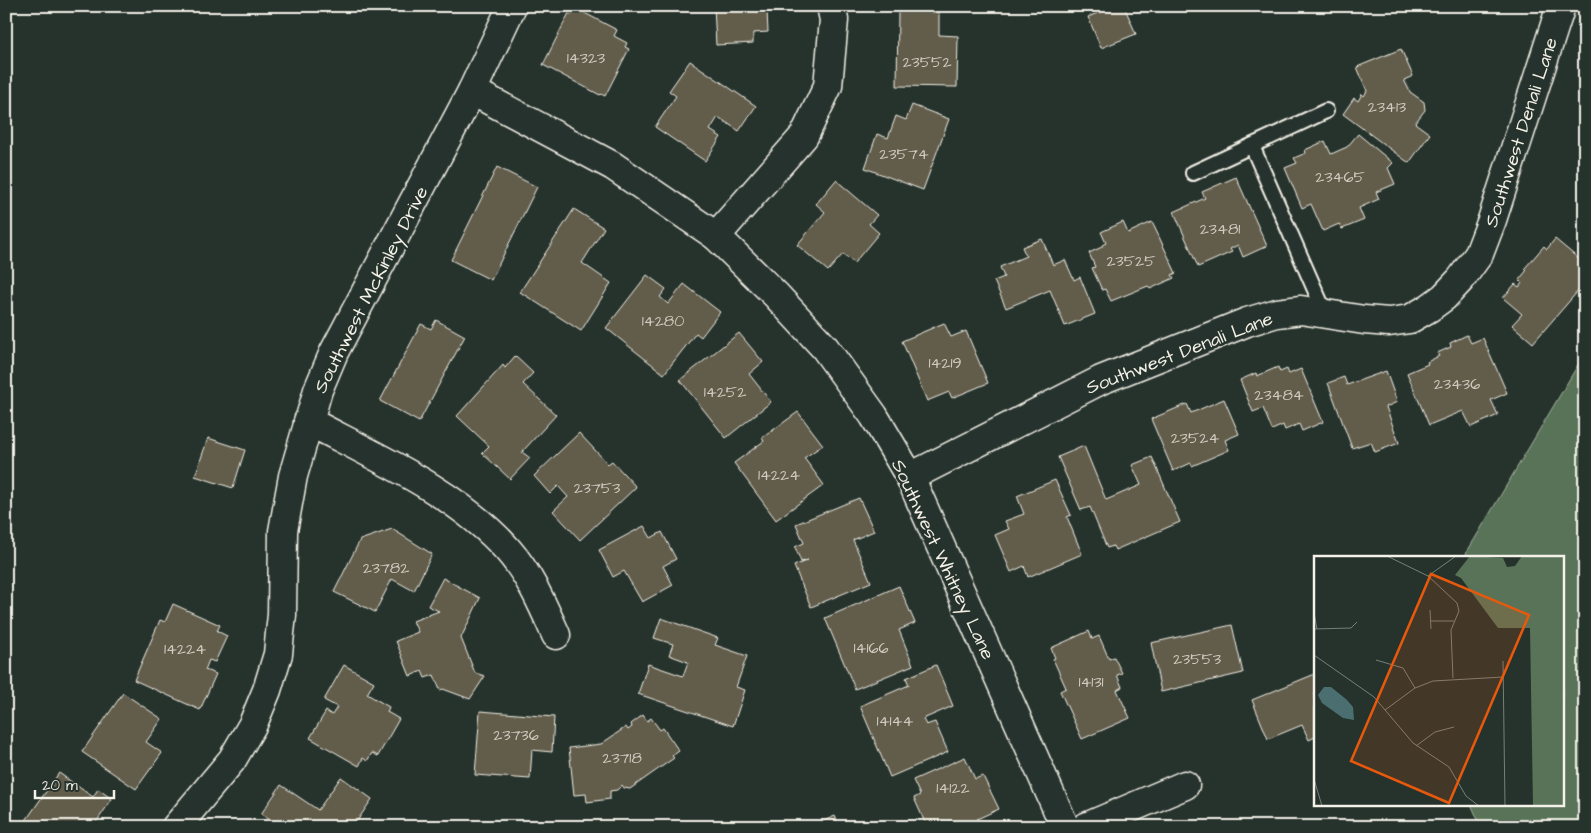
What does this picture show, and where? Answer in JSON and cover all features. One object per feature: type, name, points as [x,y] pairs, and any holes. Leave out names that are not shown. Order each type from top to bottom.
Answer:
[{"type":"street","name":"Southwest McKinley Drive","points":[[176,827],[232,760],[253,724],[267,690],[278,654],[282,615],[284,531],[293,476],[318,390],[334,352],[472,91],[512,6]]},
{"type":"street","points":[[716,236],[804,136],[828,86],[834,20],[831,6]]},
{"type":"street","name":"Southwest Denali Lane","points":[[910,477],[1101,380],[1193,342],[1277,312],[1302,310],[1326,315],[1389,322],[1410,319],[1429,308],[1444,297],[1461,279],[1479,254],[1492,220],[1560,6]]},
{"type":"street","name":"Southwest Whitney Lane","points":[[472,91],[613,166],[716,236],[776,295],[825,348],[874,416],[910,477],[1065,827]]},
{"type":"street","points":[[308,421],[421,482],[468,513],[508,550],[518,563],[532,583],[556,635]]},
{"type":"street","points":[[1086,827],[1185,785]]},
{"type":"lane","points":[[1193,174],[1326,112]]},
{"type":"lane","points":[[1252,146],[1326,315]]},
{"type":"green space","points":[[1585,353],[1585,827],[1481,827],[1472,806],[1564,806],[1564,556],[1465,556]]},
{"type":"building","points":[[714,6],[778,6],[778,10],[767,11],[768,32],[753,33],[753,43],[716,45]]},
{"type":"building","points":[[1114,6],[1124,6],[1136,34],[1101,48],[1088,17]]},
{"type":"building","points":[[575,8],[617,30],[614,36],[627,43],[625,47],[629,49],[605,96],[543,65],[569,13],[572,15]]},
{"type":"building","points":[[898,12],[939,12],[939,35],[958,36],[957,87],[897,86]]},
{"type":"building","points":[[1401,49],[1413,76],[1404,80],[1410,92],[1424,102],[1425,110],[1415,123],[1430,134],[1409,163],[1343,114],[1354,98],[1358,101],[1362,94],[1364,96],[1367,91],[1357,67]]},
{"type":"building","points":[[690,61],[756,106],[739,131],[718,117],[710,130],[721,137],[705,161],[655,127],[676,96],[669,91]]},
{"type":"building","points":[[912,105],[949,119],[923,190],[865,168],[877,134],[888,138],[896,116],[906,120]]},
{"type":"building","points":[[1358,134],[1393,163],[1388,168],[1395,184],[1376,192],[1379,199],[1359,208],[1364,220],[1342,229],[1339,224],[1323,231],[1311,204],[1302,208],[1285,168],[1297,163],[1294,158],[1306,153],[1305,150],[1325,141],[1331,154],[1347,147]]},
{"type":"building","points":[[497,167],[537,187],[491,280],[451,260]]},
{"type":"building","points":[[1236,177],[1267,246],[1243,257],[1238,245],[1230,249],[1232,252],[1198,267],[1174,212],[1205,198],[1202,192]]},
{"type":"building","points":[[836,180],[877,215],[869,224],[879,233],[854,263],[843,254],[828,271],[797,245],[825,212],[816,204]]},
{"type":"building","points":[[574,209],[604,228],[582,263],[611,283],[581,331],[520,292]]},
{"type":"building","points":[[1123,222],[1128,233],[1152,222],[1176,273],[1172,275],[1174,278],[1150,289],[1148,286],[1111,301],[1105,289],[1102,290],[1092,268],[1095,267],[1089,253],[1106,243],[1101,232]]},
{"type":"building","points":[[1042,239],[1053,265],[1065,260],[1074,280],[1080,277],[1095,314],[1065,326],[1050,290],[1006,308],[994,281],[1004,277],[1000,267],[1026,256],[1022,247]]},
{"type":"building","points":[[1555,239],[1585,264],[1585,283],[1533,343],[1512,325],[1522,314],[1503,298],[1515,284],[1519,287],[1522,283],[1519,280],[1527,270],[1525,268],[1544,246],[1547,249]]},
{"type":"building","points":[[647,275],[666,289],[660,297],[668,304],[684,284],[720,312],[701,337],[696,333],[664,374],[606,328]]},
{"type":"building","points":[[436,320],[465,336],[419,422],[380,401],[421,324],[431,329]]},
{"type":"building","points":[[944,323],[951,337],[966,331],[988,383],[952,398],[949,392],[927,401],[902,341]]},
{"type":"building","points":[[739,333],[763,362],[749,374],[771,402],[726,438],[680,380]]},
{"type":"building","points":[[1467,335],[1471,343],[1483,338],[1507,393],[1491,400],[1498,415],[1471,427],[1463,411],[1429,425],[1407,373],[1428,364],[1427,362],[1439,356],[1437,353],[1451,347],[1450,343]]},
{"type":"building","points":[[515,356],[533,373],[523,384],[556,415],[522,452],[530,458],[510,479],[482,453],[489,446],[457,416],[503,365],[505,368]]},
{"type":"building","points":[[1278,367],[1280,372],[1287,369],[1289,374],[1301,369],[1323,422],[1302,431],[1299,424],[1285,430],[1283,425],[1272,430],[1263,408],[1253,412],[1240,380],[1256,373],[1257,376]]},
{"type":"building","points":[[1386,371],[1397,402],[1386,407],[1399,443],[1375,452],[1371,442],[1352,448],[1328,383],[1344,377],[1347,385]]},
{"type":"building","points":[[1224,399],[1239,434],[1225,440],[1229,450],[1192,466],[1191,463],[1173,471],[1151,419],[1187,404],[1191,413]]},
{"type":"building","points":[[798,412],[823,445],[804,458],[824,485],[776,520],[734,463],[764,441],[762,438]]},
{"type":"building","points":[[579,433],[608,464],[612,461],[636,487],[580,540],[553,511],[568,497],[558,486],[550,494],[534,476]]},
{"type":"building","points":[[208,438],[245,450],[233,488],[195,476]]},
{"type":"building","points":[[1084,446],[1106,500],[1141,485],[1132,465],[1152,457],[1180,522],[1115,550],[1113,546],[1107,548],[1090,507],[1081,510],[1058,457]]},
{"type":"building","points":[[1055,480],[1071,515],[1067,517],[1082,554],[1028,577],[1024,566],[1011,572],[995,535],[1009,529],[1005,521],[1024,514],[1017,496]]},
{"type":"building","points":[[859,498],[874,531],[853,540],[871,582],[811,607],[794,566],[808,560],[801,562],[795,547],[804,543],[796,524]]},
{"type":"building","points":[[644,526],[651,538],[662,532],[676,559],[663,566],[673,585],[642,602],[624,571],[613,577],[599,550]]},
{"type":"building","points":[[392,529],[432,554],[414,591],[392,579],[375,612],[334,592],[360,540]]},
{"type":"building","points":[[443,578],[480,598],[461,638],[475,673],[485,676],[470,699],[443,689],[440,690],[434,675],[425,678],[422,671],[410,676],[396,641],[418,632],[413,621],[439,611],[428,606]]},
{"type":"building","points":[[899,586],[915,623],[899,630],[913,665],[855,689],[825,618]]},
{"type":"building","points":[[173,604],[220,625],[217,631],[227,636],[215,662],[209,660],[205,670],[216,674],[200,710],[134,680],[160,620],[165,622]]},
{"type":"building","points":[[661,618],[718,638],[715,645],[747,656],[736,687],[745,690],[733,726],[638,694],[648,664],[683,676],[688,662],[669,655],[673,644],[654,638]]},
{"type":"building","points":[[1232,625],[1243,673],[1161,692],[1151,643]]},
{"type":"building","points":[[1089,631],[1092,639],[1099,636],[1109,659],[1114,657],[1122,673],[1117,675],[1122,687],[1117,690],[1130,718],[1082,739],[1060,691],[1066,688],[1053,659],[1055,658],[1051,648]]},
{"type":"building","points":[[344,665],[374,682],[367,694],[389,707],[387,712],[399,719],[378,756],[372,753],[367,761],[363,758],[359,766],[310,738],[326,711],[332,715],[337,707],[324,700]]},
{"type":"building","points":[[936,665],[953,706],[923,719],[926,725],[935,722],[948,752],[890,777],[860,706],[909,685],[906,678]]},
{"type":"building","points":[[1314,674],[1314,738],[1309,740],[1302,725],[1268,739],[1252,700]]},
{"type":"building","points":[[123,693],[162,719],[146,742],[162,753],[136,789],[82,752]]},
{"type":"building","points":[[480,711],[554,717],[552,752],[532,750],[530,779],[475,775]]},
{"type":"building","points":[[643,715],[647,721],[651,718],[660,730],[663,728],[679,751],[672,756],[674,758],[630,789],[624,788],[622,785],[617,790],[610,791],[610,799],[587,802],[586,794],[574,795],[569,748],[601,744],[626,727],[628,730],[632,727],[631,724]]},
{"type":"building","points":[[965,757],[975,779],[983,776],[999,809],[977,819],[978,822],[967,827],[927,827],[914,798],[920,795],[913,780]]},
{"type":"building","points":[[59,773],[93,797],[98,789],[112,799],[93,827],[22,826]]},
{"type":"building","points":[[341,777],[372,799],[353,827],[280,827],[261,814],[281,785],[318,810]]},
{"type":"building","points":[[835,816],[840,827],[810,827]]}]
